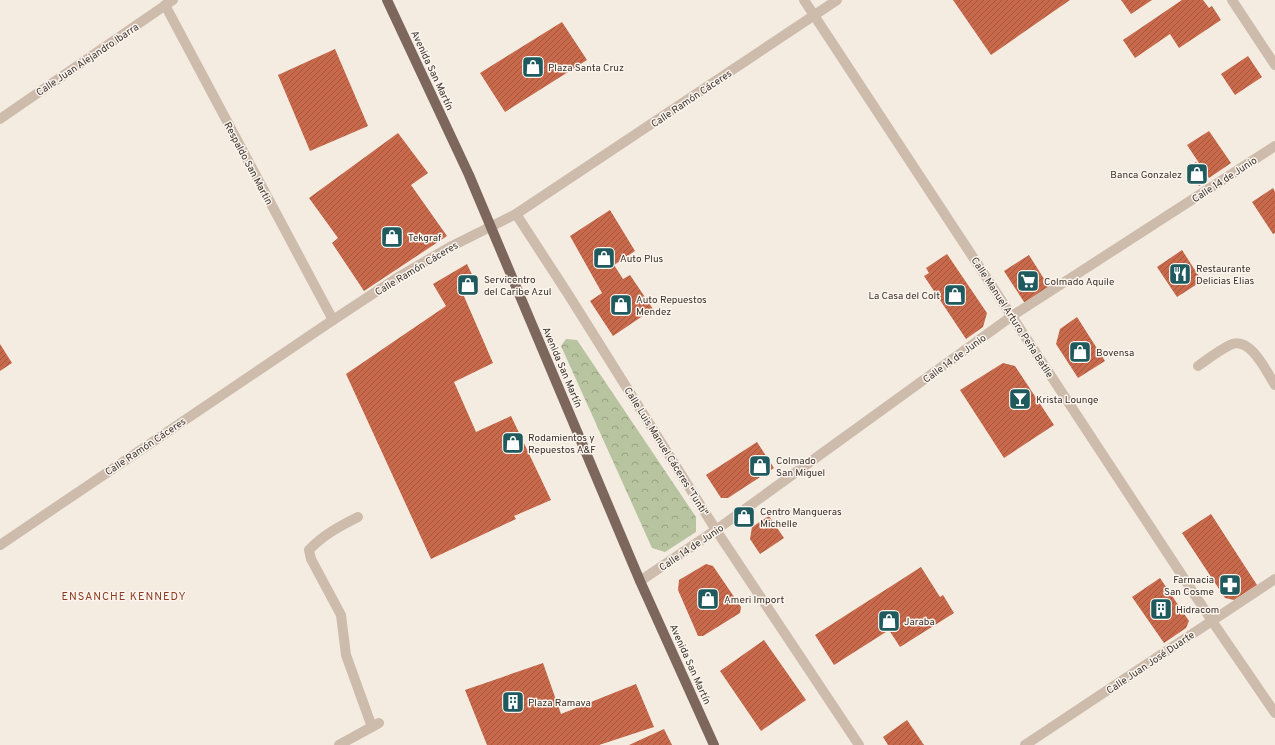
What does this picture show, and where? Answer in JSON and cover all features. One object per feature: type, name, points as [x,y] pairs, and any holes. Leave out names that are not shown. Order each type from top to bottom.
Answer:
[{"type":"main road","name":"Avenida San Martín","points":[[387,0],[439,110],[491,227],[640,581],[714,745]]},
{"type":"street","name":"Calle Manuel Arturo Peña Batlle","points":[[804,0],[1212,621],[1275,713]]},
{"type":"street","name":"Calle Ramón Cáceres","points":[[0,545],[332,320],[437,254],[516,214],[837,0]]},
{"type":"street","points":[[1232,0],[1275,65]]},
{"type":"street","name":"Calle Juan Alejandro lbarra","points":[[0,119],[169,3]]},
{"type":"street","name":"Respaldo San Martin","points":[[169,3],[332,320]]},
{"type":"street","name":"Calle 14 de Junio","points":[[640,581],[716,530],[1012,316],[1275,146]]},
{"type":"street","name":"Calle Luis Manuel Cáceres \"Tunti\"","points":[[516,214],[716,530],[859,745]]},
{"type":"street","points":[[1198,366],[1230,344],[1238,343],[1247,346],[1254,352],[1275,385]]},
{"type":"street","points":[[339,745],[375,725],[346,655],[341,615],[311,559],[309,550],[318,540],[334,529],[358,517]]},
{"type":"street","name":"Calle Juan José Duarte","points":[[1025,745],[1275,579]]},
{"type":"green space","points":[[566,339],[577,340],[696,517],[696,532],[665,552],[652,548],[561,346]]},
{"type":"building","points":[[953,0],[1070,0],[991,55]]},
{"type":"building","points":[[1121,0],[1152,0],[1131,14]]},
{"type":"building","points":[[1182,0],[1203,0],[1209,8],[1212,6],[1221,20],[1179,48],[1170,34],[1135,58],[1123,40]]},
{"type":"building","name":"Plaza Santa Cruz","points":[[562,22],[587,60],[505,112],[480,73]]},
{"type":"building","points":[[335,49],[368,126],[310,151],[278,75]]},
{"type":"building","points":[[1248,56],[1262,77],[1235,95],[1221,74]]},
{"type":"building","points":[[1209,131],[1231,163],[1209,178],[1187,145]]},
{"type":"building","points":[[398,133],[428,173],[411,185],[447,236],[364,291],[332,243],[338,238],[309,198]]},
{"type":"building","name":"Banca Gonzalez","points":[[1196,162],[1208,180],[1199,186],[1187,168]]},
{"type":"building","points":[[1273,188],[1275,192],[1275,233],[1273,234],[1252,202]]},
{"type":"building","points":[[610,210],[635,251],[614,265],[623,279],[630,275],[653,309],[613,336],[590,301],[602,293],[570,236]]},
{"type":"building","name":"Restaurante Delicias Elias","points":[[1182,250],[1202,281],[1177,297],[1157,267]]},
{"type":"building","name":"La Casa del Colt","points":[[947,254],[987,313],[983,327],[966,339],[924,276],[929,273],[926,268]]},
{"type":"building","name":"Colmado Aquile","points":[[1029,255],[1051,290],[1029,304],[1024,302],[1004,271]]},
{"type":"building","points":[[467,264],[477,285],[463,294],[493,363],[454,382],[476,432],[511,416],[551,500],[514,516],[516,519],[431,559],[346,374],[446,306],[433,284]]},
{"type":"building","name":"Bovensa","points":[[1077,317],[1105,361],[1078,378],[1056,344],[1060,329]]},
{"type":"building","points":[[0,344],[12,363],[0,371]]},
{"type":"building","points":[[1003,363],[1015,366],[1054,425],[1004,458],[960,390]]},
{"type":"building","points":[[757,442],[774,468],[728,498],[721,498],[706,475]]},
{"type":"building","points":[[1211,514],[1257,585],[1234,600],[1225,598],[1182,533]]},
{"type":"building","points":[[769,516],[784,538],[760,554],[750,539],[752,527]]},
{"type":"building","name":"Ameri Import","points":[[706,564],[713,566],[741,607],[740,613],[703,636],[698,636],[678,590],[679,580]]},
{"type":"building","name":"Jaraba","points":[[921,567],[940,597],[943,595],[954,613],[900,647],[889,630],[834,665],[815,635]]},
{"type":"building","name":"Hidracom","points":[[1160,578],[1189,621],[1186,628],[1164,643],[1132,597]]},
{"type":"building","points":[[764,640],[806,700],[761,731],[720,671]]},
{"type":"building","name":"Plaza Ramava","points":[[543,663],[561,714],[636,684],[654,727],[599,745],[487,745],[465,690]]},
{"type":"building","points":[[907,720],[924,745],[888,745],[883,737]]},
{"type":"building","points":[[664,729],[672,745],[629,745]]},
{"type":"place","name":"Plaza Santa Cruz","points":[[533,67]]},
{"type":"place","name":"Banca Gonzalez","points":[[1197,174]]},
{"type":"place","name":"Tekgraf","points":[[392,237]]},
{"type":"place","name":"Auto Plus","points":[[604,258]]},
{"type":"place","name":"Restaurante Delicias Elias","points":[[1180,274]]},
{"type":"place","name":"Colmado Aquile","points":[[1028,281]]},
{"type":"place","name":"Servicentro del Caribe Azul","points":[[468,285]]},
{"type":"place","name":"La Casa del Colt","points":[[955,295]]},
{"type":"place","name":"Auto Repuestos Mendez","points":[[621,305]]},
{"type":"place","name":"Bovensa","points":[[1080,352]]},
{"type":"place","name":"Krista Lounge","points":[[1020,399]]},
{"type":"place","name":"Rodamientos y Repuestos A&F","points":[[513,443]]},
{"type":"place","name":"Colmado San Miguel","points":[[760,466]]},
{"type":"place","name":"Centro Mangueras Michelle","points":[[744,517]]},
{"type":"place","name":"Farmacia San Cosme","points":[[1230,585]]},
{"type":"place","name":"Ameri Import","points":[[708,599]]},
{"type":"place","name":"Hidracom","points":[[1161,609]]},
{"type":"place","name":"Jaraba","points":[[889,621]]},
{"type":"place","name":"Plaza Ramava","points":[[513,702]]},
{"type":"district","name":"ENSANCHE KENNEDY","points":[[124,596]]}]
